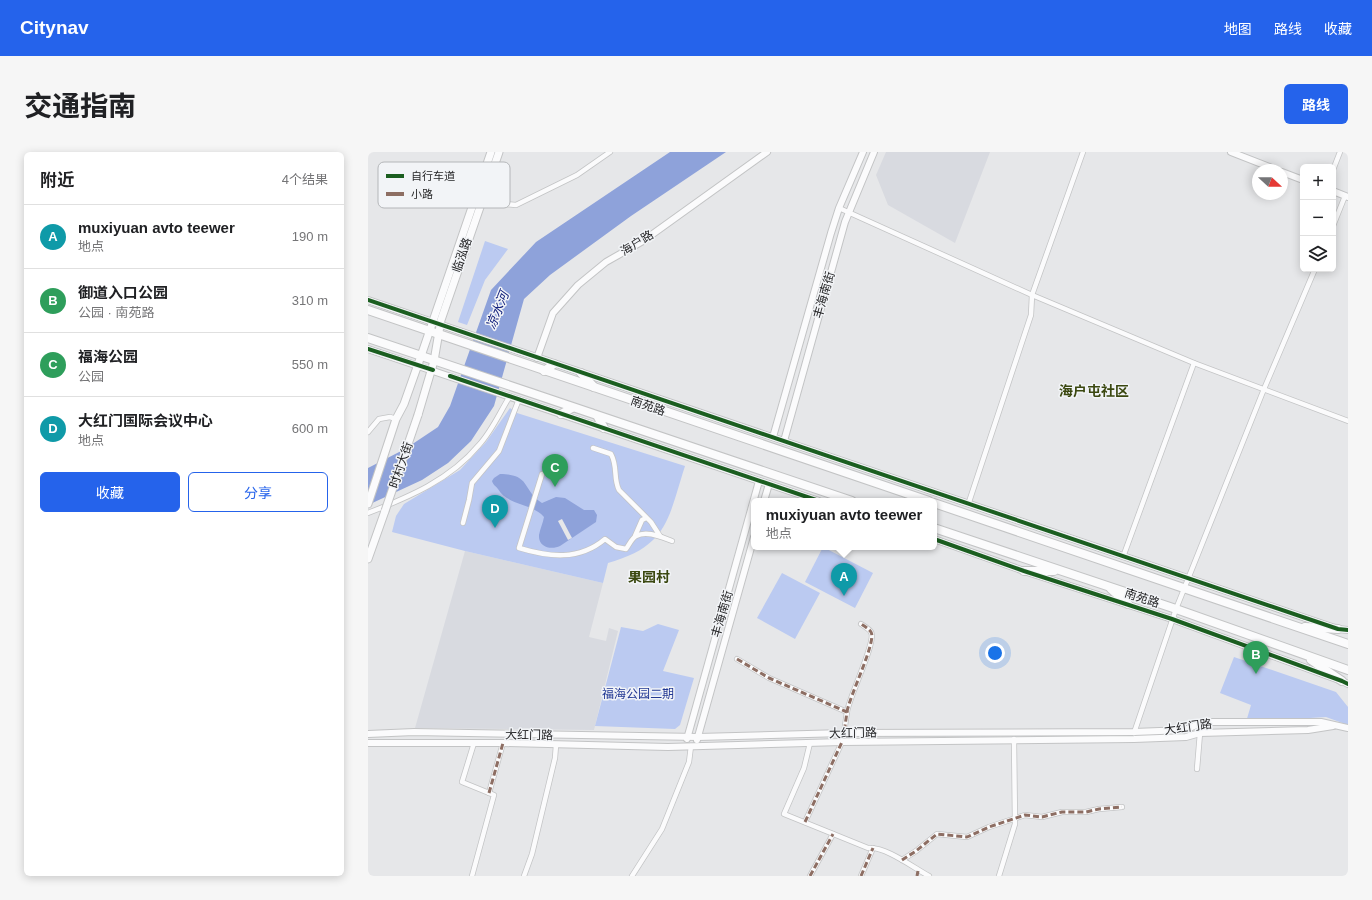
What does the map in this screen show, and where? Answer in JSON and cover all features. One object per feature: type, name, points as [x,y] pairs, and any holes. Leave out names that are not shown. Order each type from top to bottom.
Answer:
[{"type":"highway","name":"南苑路","points":[[368,310],[920,498]]},
{"type":"highway","points":[[368,338],[453,367],[503,390],[572,408],[843,498]]},
{"type":"highway","points":[[544,371],[554,364]]},
{"type":"highway","points":[[581,373],[594,388]]},
{"type":"highway","points":[[561,414],[572,408]]},
{"type":"highway","points":[[598,417],[604,428]]},
{"type":"highway","points":[[822,491],[828,498]]},
{"type":"highway","name":"南苑路","points":[[937,504],[1185,588],[1294,627],[1348,644]]},
{"type":"highway","name":"南苑路","points":[[937,529],[1176,609],[1348,670]]},
{"type":"highway","points":[[1024,571],[1061,571]]},
{"type":"highway","points":[[1109,587],[1128,604]]},
{"type":"highway","points":[[1294,627],[1338,628]]},
{"type":"highway","points":[[1297,651],[1346,684]]},
{"type":"main road","name":"临泓路","points":[[488,162],[491,152]]},
{"type":"main road","name":"临泓路","points":[[495,162],[499,152]]},
{"type":"main road","name":"临泓路","points":[[421,356],[472,208]]},
{"type":"main road","name":"临泓路","points":[[433,370],[441,325],[452,287],[479,208]]},
{"type":"main road","name":"时村大街","points":[[368,504],[392,429],[404,404],[421,356]]},
{"type":"main road","name":"时村大街","points":[[368,559],[433,370]]},
{"type":"street","points":[[510,204],[516,205],[577,175],[610,152]]},
{"type":"street","name":"海户路","points":[[537,358],[553,313],[578,285],[606,262],[643,241],[767,152]]},
{"type":"street","name":"丰海南街","points":[[773,437],[839,208],[863,152]]},
{"type":"street","name":"丰海南街","points":[[784,441],[849,213],[874,152]]},
{"type":"street","points":[[969,502],[1031,315],[1032,295],[1083,152]]},
{"type":"street","points":[[1231,152],[1262,164]]},
{"type":"street","points":[[1335,164],[1340,152]]},
{"type":"street","points":[[1288,174],[1300,179]]},
{"type":"street","points":[[1336,193],[1347,197],[1336,220]]},
{"type":"street","points":[[839,208],[1032,295],[1194,363],[1348,421]]},
{"type":"street","points":[[1134,739],[1134,732],[1172,619],[1264,389],[1314,272]]},
{"type":"street","points":[[368,300],[554,364],[969,502],[1123,557],[1348,630]]},
{"type":"street","points":[[368,349],[450,376],[503,390],[510,396],[561,414],[810,498]]},
{"type":"street","points":[[1123,557],[1194,363]]},
{"type":"street","points":[[368,513],[417,493],[460,464],[479,445],[510,396]]},
{"type":"street","points":[[463,523],[472,483],[499,452],[519,399]]},
{"type":"street","points":[[368,432],[379,419],[390,417],[396,419]]},
{"type":"street","points":[[592,448],[611,454],[616,462],[616,484],[619,490],[654,526],[660,536]]},
{"type":"street","points":[[542,474],[519,548],[529,551],[566,556],[582,554],[594,549],[604,539],[616,547],[626,549],[635,536],[642,520],[646,518]]},
{"type":"street","name":"丰海南街","points":[[754,498],[759,481]]},
{"type":"street","points":[[765,498],[769,484]]},
{"type":"street","name":"丰海南街","points":[[691,746],[688,737],[751,510]]},
{"type":"street","points":[[635,536],[660,536],[672,541]]},
{"type":"street","points":[[937,540],[1024,571],[1172,619],[1346,684]]},
{"type":"street","name":"丰海南街","points":[[691,746],[698,737],[751,548]]},
{"type":"street","points":[[844,733],[848,702],[869,652],[872,638],[871,632],[862,624]]},
{"type":"street","points":[[737,659],[769,678],[846,712]]},
{"type":"street","name":"大红门路","points":[[368,734],[414,732],[698,737],[844,733],[1134,732],[1185,730],[1203,722],[1321,722],[1348,728]]},
{"type":"street","name":"大红门路","points":[[368,744],[503,743],[691,746],[1014,739],[1134,739],[1186,737],[1200,733],[1308,730],[1337,725]]},
{"type":"street","points":[[1197,769],[1200,733]]},
{"type":"street","points":[[999,876],[1015,819],[1014,739]]},
{"type":"street","points":[[805,822],[842,742]]},
{"type":"street","points":[[472,876],[494,795],[462,782],[474,743]]},
{"type":"street","points":[[489,793],[503,743]]},
{"type":"street","points":[[810,743],[804,768],[784,814],[868,848],[873,848],[896,856],[917,874],[929,876]]},
{"type":"street","points":[[524,876],[532,854],[555,758],[556,744]]},
{"type":"street","points":[[632,876],[662,829],[689,762],[691,746]]},
{"type":"street","points":[[902,860],[916,852],[937,834],[967,837],[989,827],[1025,816],[1042,816],[1062,812],[1086,812],[1122,807]]},
{"type":"street","points":[[810,876],[833,834]]},
{"type":"street","points":[[861,876],[873,848]]},
{"type":"shaded area","points":[[886,152],[990,152],[955,243],[888,205],[876,175]]},
{"type":"shaded area","points":[[465,551],[603,583],[589,637],[606,641],[609,628],[618,631],[594,730],[415,728]]},
{"type":"green space","points":[[485,241],[508,249],[485,280],[467,325],[458,322]]},
{"type":"green space","points":[[510,408],[517,413],[685,466],[669,516],[663,528],[654,539],[643,548],[628,556],[608,563],[603,583],[465,551],[392,532],[396,516],[404,504],[460,470],[486,442]]},
{"type":"green space","points":[[821,550],[829,550],[873,573],[855,608],[805,582]]},
{"type":"green space","points":[[782,573],[820,593],[795,639],[757,618]]},
{"type":"green space","name":"福海公园二期","points":[[658,624],[679,630],[663,671],[694,678],[680,725],[675,729],[595,726],[621,627],[643,631]]},
{"type":"green space","points":[[1234,657],[1336,692],[1348,707],[1348,725],[1326,717],[1246,722],[1251,705],[1220,693]]},
{"type":"water","name":"凉水河","points":[[670,152],[726,152],[631,216],[550,275],[524,299],[494,406],[471,441],[448,463],[422,480],[368,505],[368,468],[405,449],[438,427],[450,406],[491,290],[536,242]]},
{"type":"water","points":[[500,474],[510,475],[522,480],[531,493],[542,503],[556,497],[565,498],[584,510],[594,510],[597,515],[596,522],[560,546],[553,548],[546,547],[539,539],[539,533],[544,517],[539,512],[514,502],[502,495],[492,481]]},
{"type":"pier","points":[[562,519],[572,538],[568,540],[558,521]]},
{"type":"marked path","points":[[847,712],[852,694],[867,657],[872,637],[871,632],[861,624]]},
{"type":"marked path","points":[[737,659],[769,678],[847,712],[844,733]]},
{"type":"marked path","points":[[805,822],[842,742]]},
{"type":"marked path","points":[[489,793],[503,743]]},
{"type":"marked path","points":[[902,860],[937,834],[967,837],[989,827],[1025,815],[1042,817],[1062,812],[1086,812],[1122,807]]},
{"type":"marked path","points":[[810,876],[833,834]]},
{"type":"marked path","points":[[861,876],[873,848]]},
{"type":"marked path","points":[[917,876],[918,871]]},
{"type":"cycle path","points":[[368,300],[1338,629],[1348,630]]},
{"type":"cycle path","points":[[368,349],[433,370]]},
{"type":"cycle path","points":[[450,376],[810,498]]},
{"type":"cycle path","points":[[937,540],[1024,571],[1172,619],[1348,684]]},
{"type":"place","name":"福海公园","points":[[555,487]]},
{"type":"place","name":"大红门国际会议中心","points":[[495,528]]},
{"type":"place","name":"muxiyuan avto teewer","points":[[844,596]]},
{"type":"place","name":"御道入口公园","points":[[1256,674]]},
{"type":"district","name":"海户屯社区","points":[[1094,391]]},
{"type":"district","name":"果园村","points":[[649,577]]}]
